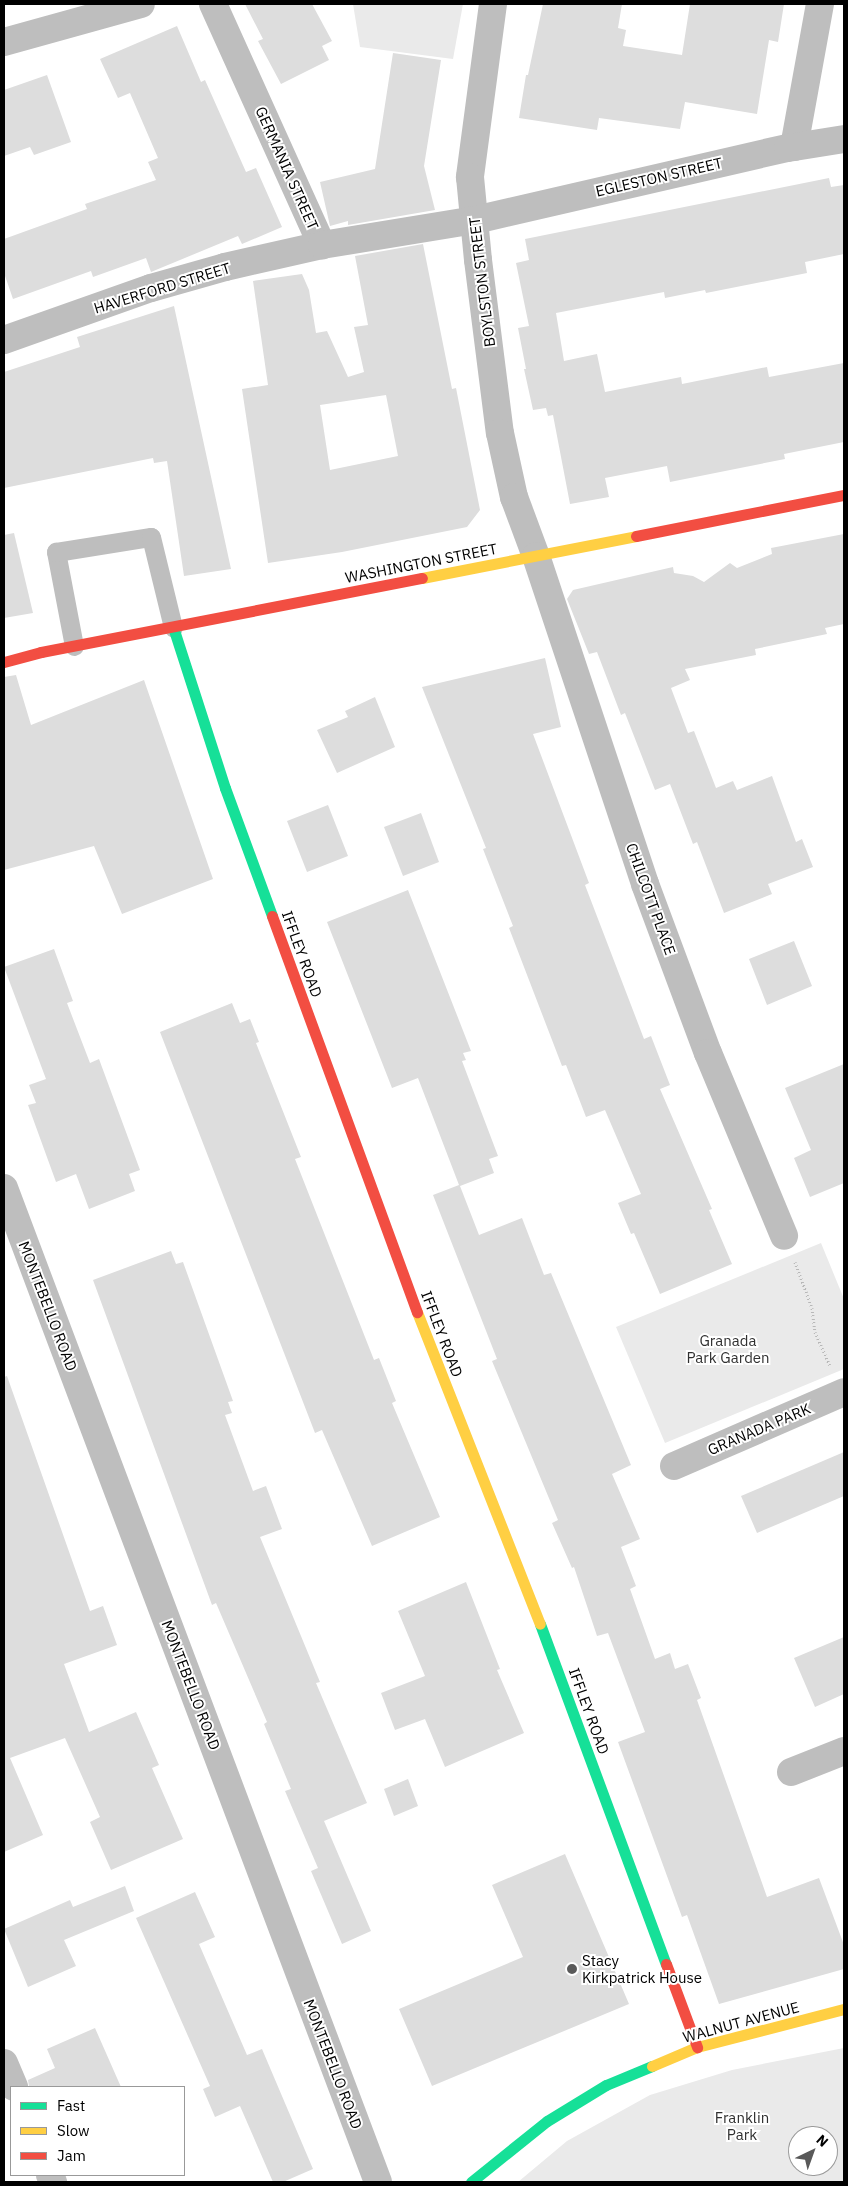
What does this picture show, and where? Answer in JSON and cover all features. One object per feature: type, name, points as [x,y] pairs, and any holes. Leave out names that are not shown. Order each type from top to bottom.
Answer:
[{"type":"street","points":[[4,42],[141,4]]},
{"type":"street","name":"GERMANIA STREET","points":[[213,4],[322,246],[474,220]]},
{"type":"street","name":"BOYLSTON STREET","points":[[494,4],[470,178],[500,433],[514,497],[536,556]]},
{"type":"street","points":[[794,147],[820,4]]},
{"type":"street","name":"EGLESTON STREET","points":[[474,220],[794,147],[844,140]]},
{"type":"street","name":"HAVERFORD STREET","points":[[4,340],[188,277],[322,246]]},
{"type":"street","name":"WASHINGTON STREET","points":[[4,662],[74,646],[844,495]]},
{"type":"street","name":"CHILCOTT PLACE","points":[[536,556],[645,884],[708,1053],[788,1246]]},
{"type":"street","name":"IFFLEY ROAD","points":[[173,627],[225,788],[434,1358],[546,1639],[697,2047]]},
{"type":"street","name":"MONTEBELLO ROAD","points":[[4,1188],[378,2182]]},
{"type":"street","name":"GRANADA PARK","points":[[674,1466],[838,1382]]},
{"type":"street","points":[[791,1772],[844,1751]]},
{"type":"street","name":"WALNUT AVENUE","points":[[471,2182],[547,2121],[606,2085],[697,2047],[792,2024],[844,2009]]},
{"type":"street","points":[[4,2063],[14,2086]]},
{"type":"lane","points":[[74,646],[56,552],[151,537],[173,627]]},
{"type":"path","points":[[788,1246],[812,1308],[815,1332],[838,1382]]},
{"type":"green space","points":[[353,4],[463,4],[453,59],[360,47]]},
{"type":"green space","name":"Granada Park Garden","points":[[821,1243],[844,1299],[844,1369],[665,1443],[616,1327]]},
{"type":"green space","name":"Franklin Park","points":[[844,2048],[844,2182],[518,2182],[567,2141],[650,2095],[732,2070]]},
{"type":"building","points":[[245,4],[312,4],[332,41],[322,46],[329,60],[281,84],[258,41],[263,39]]},
{"type":"building","points":[[543,4],[622,4],[618,28],[626,30],[623,46],[682,55],[690,4],[784,4],[778,42],[769,40],[757,114],[685,102],[680,129],[599,118],[597,130],[519,118],[526,75],[528,75]]},
{"type":"building","points":[[177,26],[201,82],[205,80],[246,172],[256,168],[282,227],[242,244],[238,236],[151,272],[146,258],[93,277],[91,271],[13,299],[4,273],[4,239],[87,209],[85,204],[156,180],[148,162],[158,158],[130,93],[118,98],[100,59]]},
{"type":"building","points":[[393,53],[441,60],[424,166],[435,210],[348,225],[348,221],[330,226],[320,182],[375,169]]},
{"type":"building","points":[[47,75],[71,142],[34,155],[30,147],[4,156],[4,90]]},
{"type":"building","points":[[829,178],[831,187],[844,185],[844,254],[805,262],[807,273],[706,293],[705,290],[665,298],[664,292],[556,313],[564,361],[597,354],[605,392],[681,377],[682,384],[767,367],[769,377],[844,363],[844,442],[784,454],[785,459],[670,482],[667,466],[605,478],[609,497],[570,504],[553,415],[548,416],[546,408],[533,410],[524,369],[526,369],[518,328],[529,326],[516,263],[529,260],[525,239]]},
{"type":"building","points":[[423,244],[452,389],[456,388],[480,510],[467,527],[342,552],[268,563],[242,389],[268,385],[253,281],[302,274],[309,290],[316,333],[327,331],[348,377],[364,372],[354,327],[368,325],[355,256]],"holes":[[[386,395],[398,456],[330,470],[320,405]]]},
{"type":"building","points":[[174,306],[231,569],[184,576],[167,461],[154,463],[153,458],[4,488],[4,372],[80,347],[77,337]]},
{"type":"building","points":[[14,533],[33,613],[4,618],[4,535]]},
{"type":"building","points":[[844,534],[844,624],[825,628],[827,634],[755,649],[756,655],[685,669],[690,680],[671,688],[688,733],[694,731],[716,788],[733,781],[737,790],[772,776],[796,842],[802,839],[813,867],[768,884],[772,894],[724,913],[697,842],[693,844],[670,784],[655,790],[625,713],[621,715],[597,652],[589,654],[567,599],[573,590],[673,567],[674,573],[693,576],[704,582],[730,563],[737,568],[772,554],[771,548]]},
{"type":"building","points":[[545,658],[561,727],[533,734],[589,883],[585,885],[644,1039],[651,1036],[670,1085],[660,1089],[712,1209],[709,1210],[732,1264],[660,1294],[634,1233],[631,1234],[618,1203],[641,1194],[605,1110],[586,1117],[566,1065],[562,1066],[509,928],[513,926],[483,849],[486,848],[422,687]]},
{"type":"building","points":[[16,675],[31,725],[144,680],[213,879],[122,914],[94,846],[4,870],[4,677]]},
{"type":"building","points":[[375,697],[395,747],[337,773],[317,730],[348,717],[345,711]]},
{"type":"building","points":[[328,805],[348,856],[307,872],[287,821]]},
{"type":"building","points":[[421,813],[439,862],[403,876],[384,827]]},
{"type":"building","points":[[408,890],[471,1051],[463,1053],[466,1060],[462,1061],[498,1156],[489,1159],[494,1173],[460,1186],[479,1235],[522,1218],[544,1275],[551,1273],[631,1465],[612,1474],[640,1539],[621,1547],[636,1586],[630,1589],[655,1659],[670,1653],[675,1669],[688,1664],[701,1698],[697,1700],[767,1897],[819,1878],[844,1945],[844,1969],[719,2004],[687,1915],[682,1917],[618,1742],[645,1732],[608,1633],[597,1636],[574,1567],[572,1568],[552,1523],[558,1520],[492,1361],[497,1359],[433,1195],[459,1185],[418,1078],[392,1088],[327,922]]},
{"type":"building","points":[[794,941],[812,986],[767,1005],[749,959]]},
{"type":"building","points":[[54,949],[73,1001],[67,1003],[90,1063],[99,1059],[140,1170],[129,1174],[135,1191],[89,1209],[76,1174],[56,1182],[28,1105],[36,1103],[29,1085],[46,1079],[4,967]]},
{"type":"building","points":[[232,1003],[240,1023],[250,1019],[259,1042],[256,1043],[301,1157],[295,1159],[374,1360],[379,1358],[396,1401],[392,1403],[440,1517],[372,1546],[322,1430],[315,1433],[160,1032]]},
{"type":"building","points":[[844,1064],[844,1183],[810,1197],[794,1158],[811,1150],[785,1088]]},
{"type":"building","points":[[171,1251],[176,1264],[183,1262],[233,1401],[228,1402],[232,1413],[225,1415],[253,1491],[266,1486],[282,1529],[260,1537],[320,1682],[316,1683],[367,1803],[324,1821],[371,1931],[342,1944],[311,1871],[318,1868],[285,1791],[291,1789],[264,1724],[267,1722],[216,1603],[212,1605],[93,1280]]},
{"type":"building","points":[[7,1376],[90,1611],[103,1606],[117,1645],[64,1664],[89,1732],[136,1712],[159,1765],[152,1768],[183,1839],[111,1870],[90,1822],[100,1817],[65,1738],[10,1758],[43,1835],[4,1852],[4,1377]]},
{"type":"building","points":[[844,1452],[844,1496],[757,1533],[741,1496]]},
{"type":"building","points":[[466,1582],[500,1669],[497,1670],[524,1733],[445,1767],[425,1719],[395,1730],[381,1693],[425,1676],[398,1611]]},
{"type":"building","points":[[844,1637],[844,1694],[815,1707],[794,1658]]},
{"type":"building","points":[[408,1779],[418,1806],[394,1816],[384,1789]]},
{"type":"building","name":"Stacy Kirkpatrick House","points":[[565,1854],[629,2004],[432,2086],[399,2009],[523,1957],[492,1885]]},
{"type":"building","points":[[125,1886],[134,1911],[64,1940],[76,1966],[28,1987],[4,1929],[70,1900],[73,1907]]},
{"type":"building","points":[[195,1892],[215,1937],[199,1944],[247,2055],[262,2049],[313,2169],[283,2182],[273,2182],[240,2106],[215,2117],[203,2089],[210,2086],[136,1918]]},
{"type":"building","points":[[95,2028],[121,2086],[29,2086],[28,2080],[55,2068],[47,2049]]},
{"type":"traffic: fast","points":[[173,627],[225,788],[272,916]]},
{"type":"traffic: fast","points":[[540,1624],[666,1964]]},
{"type":"traffic: fast","points":[[471,2182],[547,2121],[606,2085],[652,2066]]},
{"type":"traffic: slow","points":[[422,578],[636,536]]},
{"type":"traffic: slow","points":[[417,1312],[540,1624]]},
{"type":"traffic: slow","points":[[652,2066],[697,2047],[844,2009]]},
{"type":"traffic: jam","points":[[636,536],[844,495]]},
{"type":"traffic: jam","points":[[4,662],[41,652],[422,578]]},
{"type":"traffic: jam","points":[[272,916],[417,1312]]},
{"type":"traffic: jam","points":[[666,1964],[697,2047]]},
{"type":"place","name":"Stacy Kirkpatrick House","points":[[572,1969]]}]
